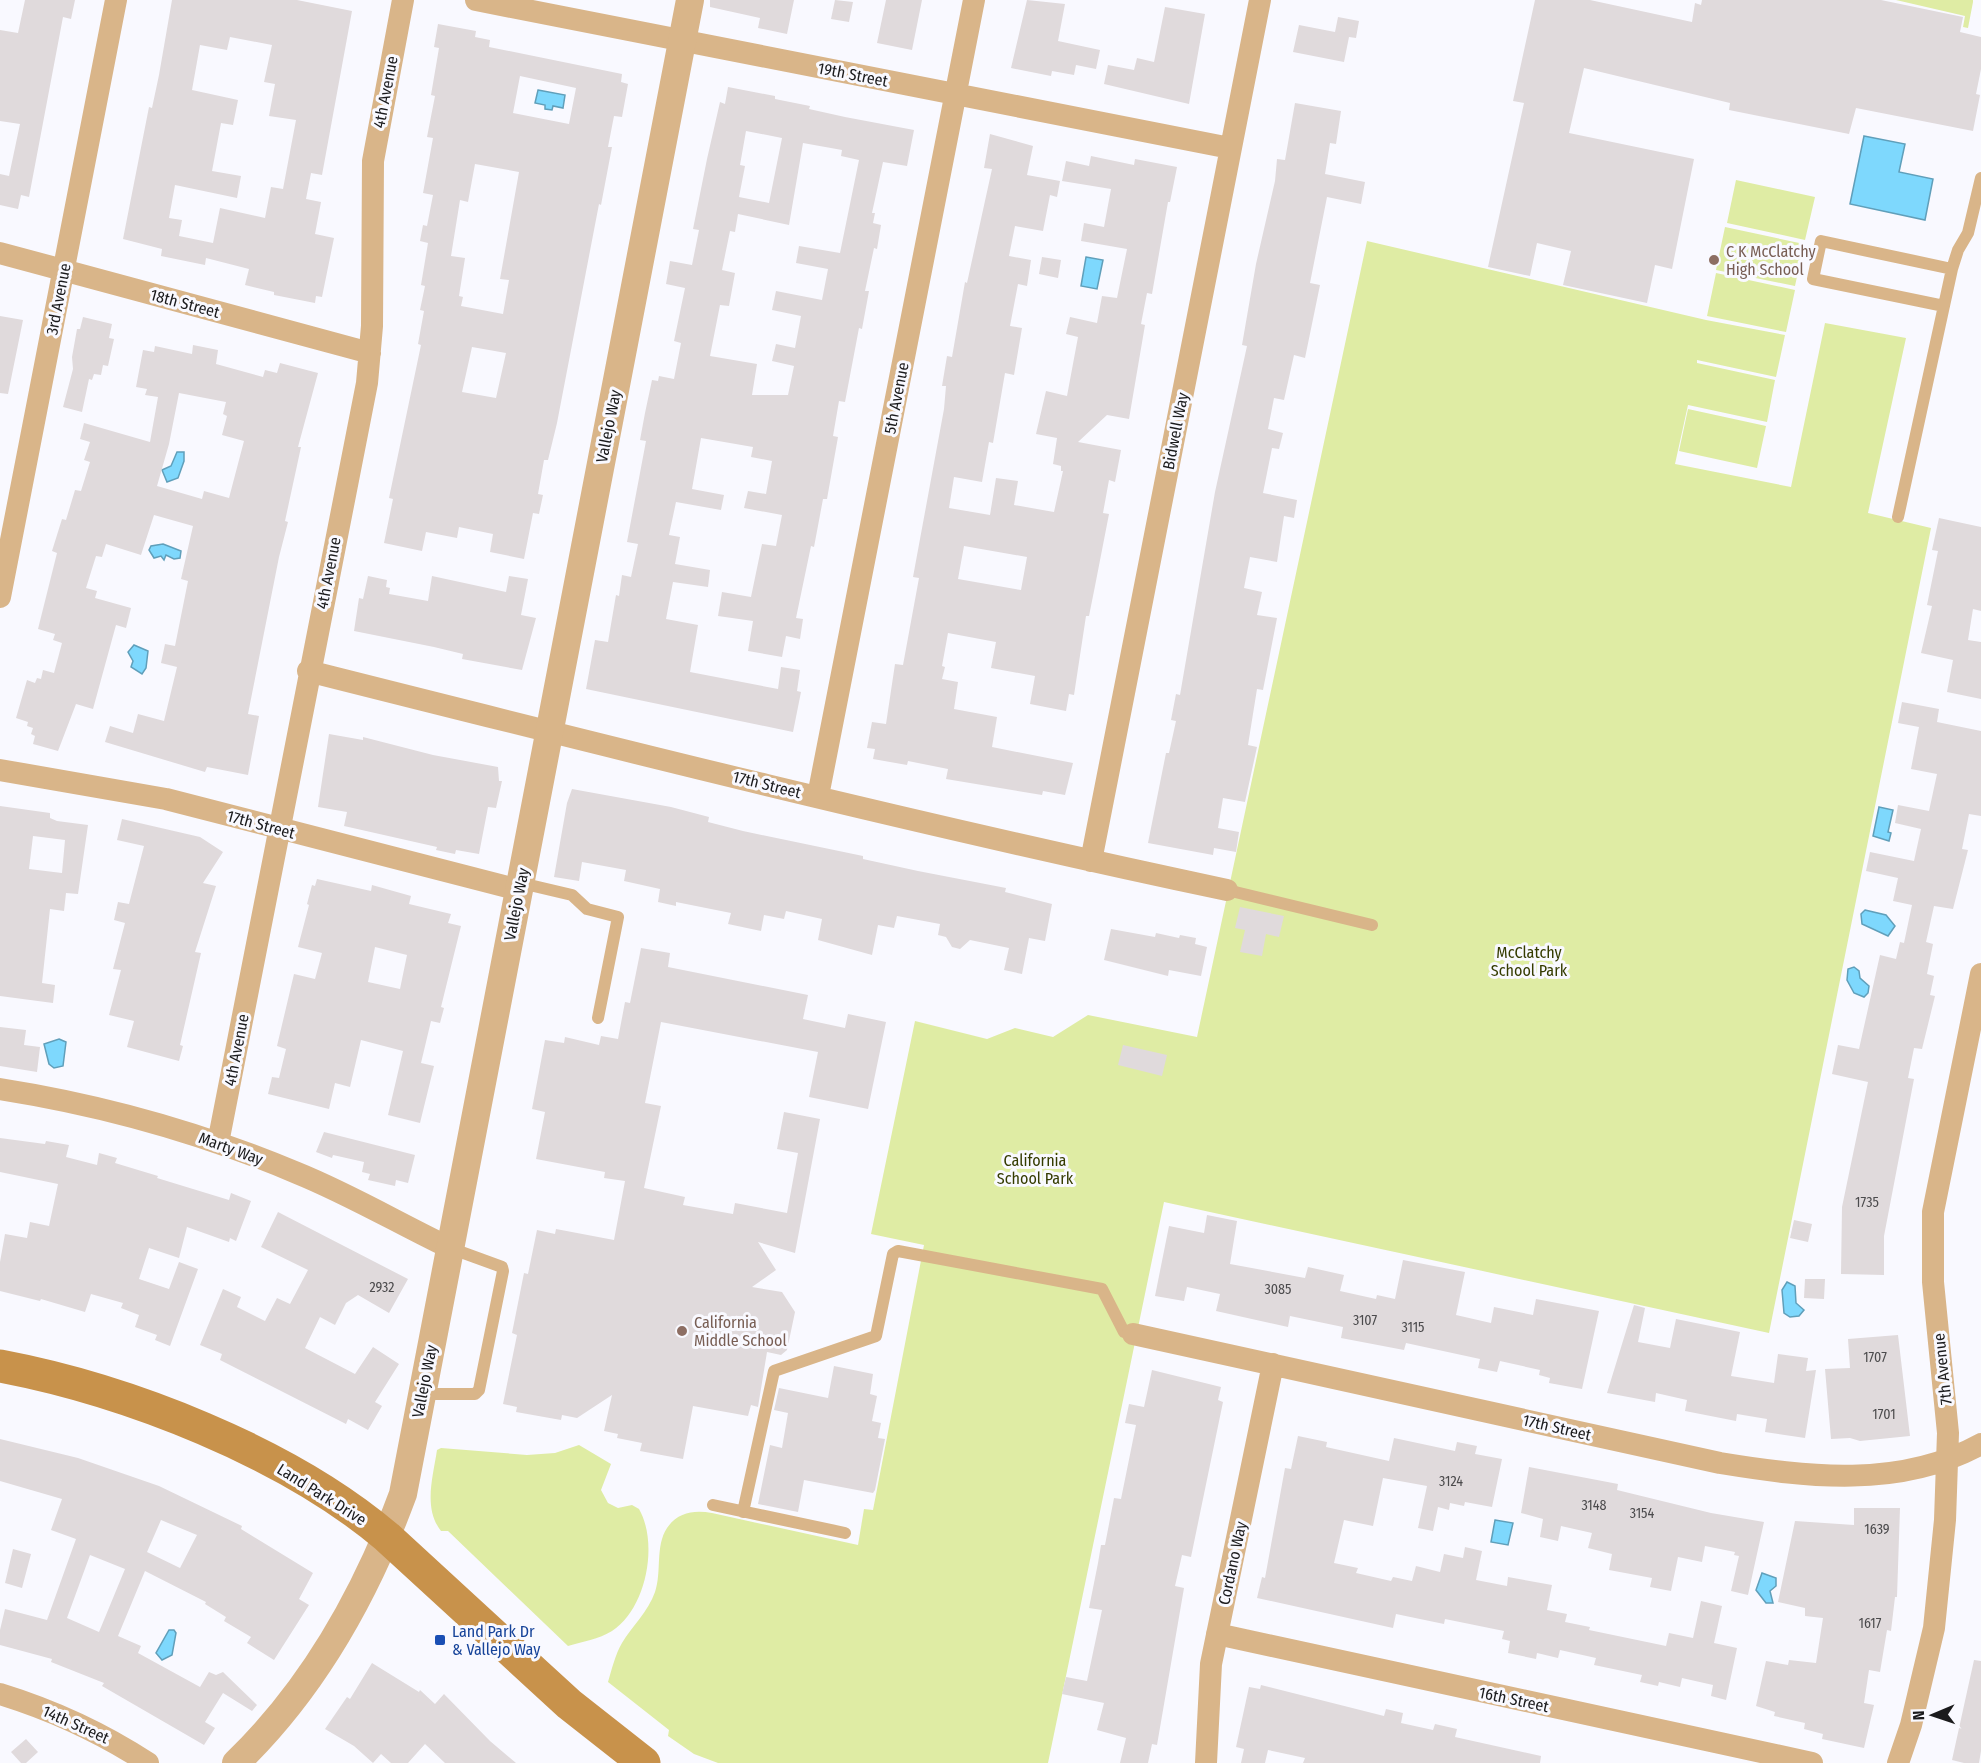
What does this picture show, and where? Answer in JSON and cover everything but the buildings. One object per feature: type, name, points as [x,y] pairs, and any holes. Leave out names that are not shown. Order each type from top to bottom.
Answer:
[{"type":"main road","name":"Land Park Drive","points":[[0,1366],[92,1388],[207,1432],[276,1465],[322,1491],[362,1516],[387,1537],[568,1704],[645,1763]]},
{"type":"street","name":"3rd Avenue","points":[[0,597],[6,528],[63,270],[116,0]]},
{"type":"street","name":"4th Avenue","points":[[218,1143],[367,383],[370,353],[373,160],[403,0]]},
{"type":"street","name":"19th Street","points":[[476,0],[1230,148]]},
{"type":"street","name":"Vallejo Way","points":[[236,1763],[295,1700],[318,1668],[387,1537],[403,1494],[448,1247],[520,886],[690,0]]},
{"type":"street","name":"5th Avenue","points":[[818,796],[974,0]]},
{"type":"street","name":"Bidwell Way","points":[[1090,861],[1260,0]]},
{"type":"street","name":"18th Street","points":[[0,253],[370,353]]},
{"type":"street","name":"17th Street","points":[[309,671],[1090,861],[1227,890]]},
{"type":"street","name":"17th Street","points":[[0,770],[155,796],[278,829],[520,886]]},
{"type":"street","name":"7th Avenue","points":[[1898,1763],[1911,1725],[1934,1628],[1943,1541],[1947,1418],[1933,1282],[1933,1212],[1981,974]]},
{"type":"street","name":"Marty Way","points":[[0,1089],[107,1110],[218,1143],[299,1173],[448,1247]]},
{"type":"street","name":"17th Street","points":[[1133,1334],[1719,1463],[1765,1470],[1851,1477],[1922,1467],[1981,1444]]},
{"type":"street","name":"Cordano Way","points":[[1206,1763],[1209,1682],[1217,1634],[1273,1364]]},
{"type":"street","name":"16th Street","points":[[1217,1634],[1812,1763]]},
{"type":"street","name":"14th Street","points":[[0,1694],[68,1719],[120,1744],[148,1763]]},
{"type":"lane","points":[[1898,517],[1952,269],[1958,250],[1968,233],[1981,178]]},
{"type":"lane","points":[[1944,306],[1813,279],[1821,242],[1952,269]]},
{"type":"lane","points":[[520,886],[572,894],[587,909],[618,918],[598,1018]]},
{"type":"lane","points":[[1227,890],[1372,925]]},
{"type":"lane","points":[[422,1394],[475,1394],[479,1390],[503,1271],[502,1267],[492,1262],[448,1247]]},
{"type":"lane","points":[[743,1512],[774,1371],[876,1336],[892,1254],[898,1251],[1102,1289],[1124,1332],[1133,1334]]},
{"type":"lane","points":[[713,1505],[845,1533]]},
{"type":"green space","points":[[1896,0],[1973,0],[1968,28],[1963,27],[1965,16]]},
{"type":"green space","points":[[1736,180],[1815,197],[1805,240],[1727,223]]},
{"type":"green space","points":[[1725,227],[1804,244],[1795,286],[1716,270]]},
{"type":"green space","name":"McClatchy School Park","points":[[1367,241],[1706,320],[1785,335],[1776,377],[1697,360],[1697,363],[1775,380],[1767,422],[1688,405],[1675,464],[1791,487],[1825,323],[1906,338],[1868,513],[1931,528],[1769,1333],[1164,1202],[1048,1763],[718,1763],[694,1754],[668,1736],[669,1730],[608,1682],[612,1667],[622,1643],[655,1592],[663,1535],[671,1523],[681,1515],[693,1512],[712,1513],[858,1545],[864,1509],[873,1510],[924,1245],[871,1234],[915,1021],[987,1039],[1015,1028],[1053,1037],[1088,1015],[1197,1037]]},
{"type":"green space","points":[[1716,273],[1795,290],[1786,332],[1707,316]]},
{"type":"green space","points":[[1688,409],[1766,426],[1757,468],[1679,451]]},
{"type":"green space","points":[[579,1445],[611,1464],[601,1490],[608,1503],[618,1508],[632,1505],[639,1509],[645,1523],[648,1557],[641,1592],[624,1621],[607,1634],[568,1646],[448,1531],[441,1531],[432,1512],[431,1492],[437,1450],[441,1448],[527,1455],[555,1453]]},
{"type":"water","points":[[538,90],[565,95],[563,108],[553,106],[552,110],[545,109],[545,105],[535,103]]},
{"type":"water","points":[[1864,136],[1905,144],[1899,172],[1933,179],[1925,220],[1850,204]]},
{"type":"water","points":[[1086,257],[1103,260],[1097,289],[1081,286]]},
{"type":"water","points":[[177,452],[184,452],[184,461],[178,478],[167,482],[162,470],[171,466]]},
{"type":"water","points":[[163,544],[181,551],[180,558],[174,559],[166,555],[164,560],[161,556],[154,558],[149,550],[151,546]]},
{"type":"water","points":[[134,645],[148,651],[146,668],[142,674],[131,667],[133,661],[128,652]]},
{"type":"water","points":[[1879,807],[1893,810],[1888,832],[1891,833],[1889,841],[1873,836]]},
{"type":"water","points":[[1865,910],[1886,915],[1895,926],[1888,936],[1862,924],[1861,914]]},
{"type":"water","points":[[1854,967],[1859,971],[1860,978],[1869,986],[1868,993],[1864,997],[1854,993],[1847,980],[1848,969]]},
{"type":"water","points":[[59,1039],[66,1042],[63,1066],[54,1068],[49,1064],[44,1044]]},
{"type":"water","points":[[1787,1282],[1795,1286],[1796,1303],[1804,1310],[1799,1316],[1790,1317],[1784,1313],[1782,1290]]},
{"type":"water","points":[[1495,1520],[1513,1523],[1508,1545],[1491,1542]]},
{"type":"water","points":[[1762,1573],[1776,1578],[1776,1586],[1770,1591],[1773,1603],[1766,1603],[1756,1590]]},
{"type":"water","points":[[169,1630],[174,1630],[176,1633],[172,1655],[162,1660],[156,1653]]},
{"type":"place","name":"C K McClatchy High School","points":[[1714,260]]},
{"type":"place","name":"California Middle School","points":[[682,1331]]},
{"type":"place","name":"Land Park Dr & Vallejo Way","points":[[440,1640]]},
{"type":"park label","name":"California School Park","points":[[1035,1169]]}]
